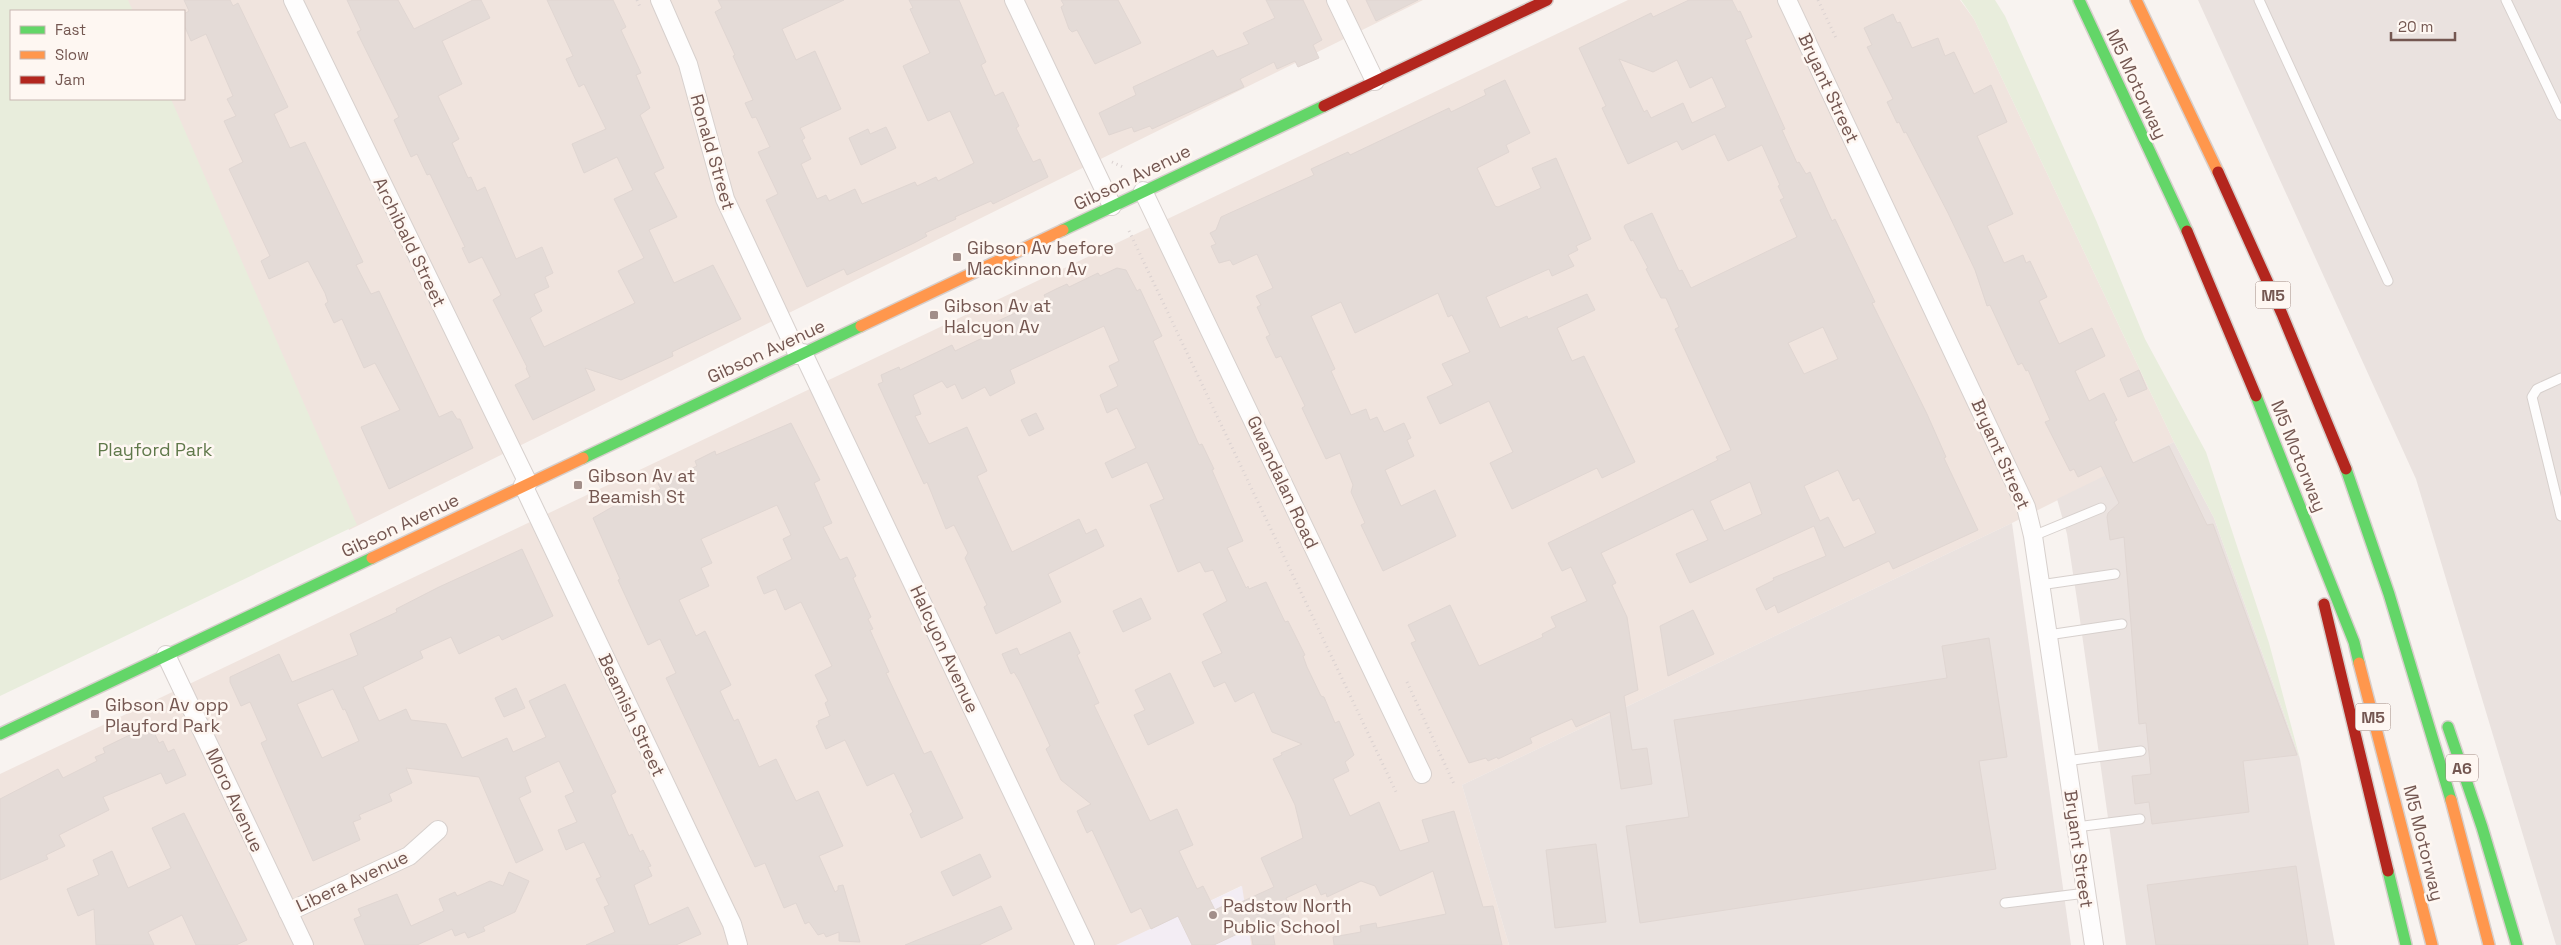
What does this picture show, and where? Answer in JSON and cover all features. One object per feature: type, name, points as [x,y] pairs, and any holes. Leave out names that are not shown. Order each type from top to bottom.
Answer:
[{"type":"main road","name":"Gibson Avenue","points":[[0,734],[1547,0]]},
{"type":"main road","name":"M5 Motorway","points":[[2078,0],[2190,237],[2297,495],[2354,642],[2432,945]]},
{"type":"main road","name":"M5 Motorway","points":[[2136,0],[2221,178],[2282,315],[2327,423],[2391,597],[2467,851],[2490,945]]},
{"type":"main road","name":"M5","points":[[2297,495],[2406,945]]},
{"type":"main road","points":[[2391,597],[2423,666]]},
{"type":"main road","name":"A6","points":[[2445,718],[2482,827],[2517,945]]},
{"type":"street","name":"Archibald Street","points":[[293,0],[525,484]]},
{"type":"street","name":"Ronald Street","points":[[660,0],[688,64],[725,199],[801,354]]},
{"type":"street","points":[[1014,0],[1112,206]]},
{"type":"street","points":[[1336,0],[1375,80]]},
{"type":"street","name":"Bryant Street","points":[[1787,0],[2021,494],[2033,536],[2094,945]]},
{"type":"street","name":"Gwandalan Road","points":[[1143,191],[1422,774]]},
{"type":"street","name":"Halcyon Avenue","points":[[801,354],[1085,945]]},
{"type":"street","name":"Beamish Street","points":[[525,484],[732,924],[738,945]]},
{"type":"street","name":"Moro Avenue","points":[[166,655],[304,945]]},
{"type":"street","name":"Libera Avenue","points":[[288,912],[409,856],[438,830]]},
{"type":"lane","points":[[2259,0],[2388,281]]},
{"type":"lane","points":[[2506,0],[2561,115]]},
{"type":"lane","points":[[2561,378],[2536,389],[2532,397],[2561,516]]},
{"type":"lane","points":[[2033,536],[2101,508]]},
{"type":"lane","points":[[2040,584],[2115,574]]},
{"type":"lane","points":[[2048,635],[2122,624]]},
{"type":"lane","points":[[2066,761],[2141,751]]},
{"type":"lane","points":[[2076,827],[2140,819]]},
{"type":"lane","points":[[2005,903],[2086,893]]},
{"type":"path","points":[[1818,0],[1836,38]]},
{"type":"path","points":[[1129,231],[1397,794]]},
{"type":"path","points":[[1407,682],[1454,784]]},
{"type":"shaded area","points":[[125,0],[1423,0],[349,530],[167,100],[185,100],[185,10],[130,10]]},
{"type":"shaded area","points":[[1628,0],[1960,0],[1974,19],[2174,442],[2012,523],[1462,785],[1509,945],[1251,945],[1241,886],[1118,945],[0,945],[0,774]]},
{"type":"shaded area","points":[[2198,0],[2561,0],[2561,945],[2556,945],[2416,479]]},
{"type":"shaded area","points":[[2174,442],[2214,518],[2300,759],[2335,945],[2126,945],[2067,534],[2057,499]]},
{"type":"shaded area","points":[[2012,523],[2071,945],[1509,945],[1462,785]]},
{"type":"shaded area","name":"Padstow North Public School","points":[[1242,886],[1251,945],[1116,945]]},
{"type":"green space","name":"Playford Park","points":[[0,0],[128,0],[133,10],[10,10],[10,100],[171,100],[357,525],[0,696]]},
{"type":"green space","points":[[1961,0],[1995,0],[2005,16],[2096,220],[2145,339],[2206,452],[2269,643],[2300,759],[2214,518],[2174,442],[1974,19]]},
{"type":"building","points":[[184,0],[230,0],[233,6],[238,3],[288,107],[274,114],[290,148],[305,142],[363,262],[356,265],[371,294],[379,291],[439,417],[452,411],[457,419],[460,419],[473,448],[389,489],[361,427],[400,410],[375,363],[364,368],[342,319],[334,323],[325,304],[328,302],[325,293],[308,261],[269,279],[261,261],[270,256],[229,169],[243,162],[224,121],[236,116],[227,99],[233,96],[206,34],[191,41],[185,27],[185,13],[189,11]]},
{"type":"building","points":[[347,0],[398,0],[414,29],[473,0],[481,0],[490,18],[442,41],[462,84],[438,96],[459,139],[452,143],[468,178],[471,177],[477,191],[485,187],[516,259],[542,247],[553,273],[545,277],[549,287],[534,294],[542,311],[530,318],[544,347],[635,303],[618,271],[644,258],[614,199],[633,190],[617,157],[584,173],[572,144],[606,129],[584,84],[579,87],[566,59],[573,56],[547,0],[613,0],[626,27],[621,30],[641,73],[636,75],[650,108],[640,115],[664,168],[654,173],[677,217],[649,230],[674,283],[713,265],[741,319],[672,352],[673,356],[621,380],[585,368],[595,390],[533,420],[515,385],[530,377],[527,367],[493,300],[501,295],[482,257],[469,263],[462,248],[465,247],[430,174],[427,175],[417,154],[411,157],[394,120],[399,117],[357,32],[361,30]]},
{"type":"building","points":[[718,0],[844,0],[782,29],[796,60],[815,51],[841,109],[800,128],[805,138],[802,140],[811,159],[801,164],[817,199],[826,195],[829,201],[855,189],[862,204],[915,182],[917,186],[936,177],[938,181],[974,163],[950,111],[928,121],[903,66],[930,53],[910,9],[913,8],[909,0],[959,0],[986,62],[981,65],[995,96],[1003,92],[1019,126],[1016,128],[1033,162],[1040,159],[1048,177],[993,204],[991,201],[955,217],[956,219],[925,233],[927,236],[914,243],[847,275],[844,269],[807,287],[766,200],[778,194],[758,152],[770,147],[756,117],[752,118],[745,103],[753,100],[715,12],[722,8]]},
{"type":"building","points":[[1061,0],[1118,0],[1141,43],[1095,64],[1077,30],[1072,32],[1069,29],[1061,7],[1064,5]]},
{"type":"building","points":[[1266,0],[1303,0],[1322,40],[1313,45],[1319,58],[1298,67],[1295,61],[1277,69],[1274,62],[1240,79],[1244,87],[1152,129],[1150,126],[1134,132],[1132,127],[1109,135],[1099,113],[1136,95],[1133,87],[1213,50],[1217,57],[1249,44],[1243,33],[1275,18]]},
{"type":"building","points":[[1366,0],[1418,0],[1376,21]]},
{"type":"building","points":[[1689,0],[1732,0],[1738,12],[1740,11],[1752,37],[1745,40],[1785,129],[1782,130],[1797,163],[1799,162],[1806,174],[1810,172],[1832,221],[1835,219],[1875,302],[1872,303],[1927,414],[1946,457],[1944,458],[1978,530],[1893,569],[1889,561],[1778,613],[1775,605],[1766,610],[1756,589],[1774,580],[1773,578],[1826,556],[1814,526],[1690,583],[1676,554],[1708,540],[1693,509],[1601,553],[1616,583],[1612,585],[1627,617],[1638,690],[1624,696],[1632,750],[1647,748],[1652,784],[1621,789],[1610,712],[1576,727],[1572,719],[1530,738],[1532,743],[1498,759],[1497,757],[1488,761],[1486,758],[1469,763],[1411,643],[1416,641],[1408,625],[1450,605],[1479,666],[1543,637],[1542,634],[1556,627],[1551,617],[1587,601],[1571,567],[1562,571],[1548,543],[1718,460],[1716,457],[1731,450],[1675,329],[1679,327],[1666,298],[1661,298],[1646,269],[1648,268],[1624,227],[1652,213],[1679,271],[1682,270],[1691,288],[1797,237],[1780,200],[1784,198],[1778,186],[1780,185],[1762,145],[1728,161],[1715,134],[1682,150],[1677,141],[1628,164],[1602,108],[1606,106],[1579,48],[1651,13],[1653,17]],"holes":[[[1619,59],[1653,72],[1677,60],[1690,88],[1712,77],[1726,107],[1692,123],[1683,103],[1651,118],[1647,110],[1644,112]],[[1823,327],[1838,359],[1804,374],[1788,343]],[[1838,470],[1853,501],[1859,498],[1876,533],[1844,548],[1828,517],[1820,521],[1804,486]],[[1750,482],[1762,514],[1724,531],[1710,501]]]},
{"type":"building","points":[[1893,14],[1897,23],[1900,22],[1912,48],[1938,38],[1945,56],[1954,52],[1974,94],[1991,85],[2007,122],[1977,136],[2013,214],[1987,226],[2004,263],[2023,255],[2026,263],[2030,261],[2047,297],[2039,301],[2059,344],[2092,328],[2105,356],[2075,371],[2089,401],[2104,393],[2117,420],[2114,422],[2133,463],[2169,446],[2207,525],[2213,524],[2297,755],[2243,761],[2249,812],[2152,824],[2149,802],[2135,804],[2132,776],[2151,774],[2146,723],[2139,724],[2124,537],[2110,540],[2107,517],[2108,513],[2119,503],[2101,466],[2078,477],[2074,469],[2070,471],[2045,422],[2050,420],[2028,370],[2026,371],[2022,363],[2018,365],[1990,305],[1987,306],[1975,270],[1948,213],[1906,132],[1904,133],[1899,122],[1897,123],[1887,102],[1893,99],[1867,47],[1872,45],[1864,28]]},
{"type":"building","points":[[1505,80],[1530,133],[1506,145],[1509,152],[1477,168],[1495,206],[1498,207],[1541,188],[1532,168],[1556,158],[1591,239],[1576,246],[1578,250],[1568,255],[1574,266],[1552,276],[1549,269],[1486,297],[1500,328],[1527,316],[1528,319],[1587,294],[1595,310],[1557,328],[1572,361],[1584,356],[1635,462],[1602,478],[1597,468],[1512,509],[1490,463],[1513,452],[1489,401],[1440,424],[1427,397],[1453,385],[1442,364],[1470,352],[1452,315],[1448,317],[1438,293],[1355,333],[1341,302],[1311,316],[1335,369],[1331,371],[1351,415],[1366,409],[1370,420],[1377,417],[1384,432],[1404,423],[1411,438],[1407,440],[1414,456],[1385,470],[1401,506],[1435,490],[1456,536],[1383,571],[1361,525],[1365,523],[1351,492],[1353,485],[1340,453],[1326,459],[1302,408],[1305,406],[1281,356],[1276,358],[1266,337],[1270,335],[1257,307],[1261,305],[1256,296],[1273,288],[1257,254],[1233,265],[1230,260],[1219,263],[1211,246],[1216,244],[1210,233],[1216,230],[1221,217],[1314,175],[1311,169],[1348,152],[1350,155],[1449,108],[1451,112],[1486,95],[1484,90]]},
{"type":"building","points":[[886,127],[896,148],[861,165],[849,138],[868,129],[870,134]]},
{"type":"building","points":[[1117,268],[1126,270],[1137,291],[1140,289],[1162,336],[1153,341],[1199,445],[1202,444],[1214,469],[1212,470],[1243,541],[1227,548],[1246,588],[1248,586],[1249,589],[1266,582],[1285,622],[1288,621],[1305,655],[1303,656],[1307,667],[1321,696],[1324,697],[1335,723],[1339,721],[1354,755],[1345,762],[1349,771],[1333,779],[1350,816],[1379,802],[1400,851],[1429,842],[1422,820],[1454,811],[1483,907],[1493,906],[1502,945],[1334,945],[1333,937],[1361,932],[1360,926],[1376,923],[1377,928],[1446,914],[1433,871],[1380,896],[1375,886],[1361,881],[1327,897],[1326,893],[1321,895],[1316,884],[1286,898],[1291,910],[1287,912],[1290,920],[1272,928],[1275,945],[1253,945],[1250,928],[1214,945],[1192,945],[1178,916],[1151,929],[1141,908],[1131,913],[1092,830],[1087,833],[1077,811],[1091,804],[1061,780],[1046,749],[1050,746],[1047,739],[1020,682],[1014,672],[1011,674],[1002,654],[1017,648],[1020,655],[1070,632],[1080,653],[1077,655],[1099,703],[1094,705],[1150,821],[1177,809],[1193,845],[1179,851],[1197,889],[1203,886],[1215,910],[1227,904],[1228,908],[1274,887],[1261,858],[1303,838],[1295,805],[1273,759],[1282,755],[1281,753],[1302,744],[1272,732],[1254,692],[1235,702],[1225,682],[1214,687],[1202,662],[1222,653],[1203,614],[1227,601],[1213,570],[1205,572],[1200,562],[1178,572],[1150,505],[1164,499],[1147,462],[1112,478],[1105,463],[1136,448],[1117,408],[1107,413],[1100,395],[1118,386],[1109,366],[1119,361],[1104,326],[1010,370],[1015,383],[990,396],[985,387],[962,399],[955,384],[947,388],[942,381],[913,395],[921,414],[915,416],[929,444],[967,427],[987,471],[977,476],[1012,552],[1079,519],[1086,534],[1096,529],[1104,546],[1048,574],[1061,602],[996,634],[984,607],[987,605],[965,558],[968,553],[954,525],[946,529],[927,482],[924,484],[878,384],[883,382],[881,375],[899,367],[900,370],[952,345],[955,351],[991,334],[987,326],[1046,299],[1044,295],[1056,289],[1067,284],[1069,287],[1098,273],[1100,276]]},
{"type":"building","points":[[2139,370],[2147,389],[2128,397],[2120,379]]},
{"type":"building","points":[[1036,413],[1044,429],[1029,436],[1021,420]]},
{"type":"building","points":[[791,423],[820,480],[814,483],[832,523],[823,527],[840,560],[847,557],[856,576],[853,578],[871,617],[868,619],[873,629],[870,630],[889,672],[886,673],[924,754],[931,751],[963,818],[921,838],[910,814],[913,812],[894,773],[867,786],[845,740],[826,749],[816,726],[819,724],[818,721],[830,716],[825,703],[828,701],[815,675],[832,666],[801,602],[785,610],[776,589],[764,594],[757,577],[792,559],[783,539],[791,535],[777,505],[701,539],[712,563],[701,568],[709,586],[679,600],[696,636],[705,631],[731,685],[720,691],[734,721],[738,719],[759,767],[776,759],[796,801],[818,791],[843,846],[819,856],[835,892],[838,890],[838,886],[843,885],[860,942],[839,941],[839,932],[826,937],[824,933],[818,935],[809,922],[805,924],[796,903],[784,908],[765,863],[755,867],[666,678],[676,673],[660,639],[648,645],[618,580],[620,579],[593,518],[621,502],[624,507],[661,489],[658,484],[697,466],[695,461],[715,451],[716,455]]},
{"type":"building","points":[[522,549],[553,616],[502,640],[499,635],[459,654],[451,637],[420,651],[423,658],[363,687],[379,721],[406,709],[411,720],[446,724],[462,758],[507,738],[513,752],[546,737],[529,701],[565,684],[616,792],[611,795],[629,836],[632,834],[640,852],[643,850],[651,866],[648,867],[652,876],[634,885],[649,925],[688,907],[701,934],[676,945],[586,945],[615,932],[604,907],[609,905],[596,879],[601,877],[584,842],[566,850],[558,830],[577,822],[565,796],[574,792],[559,761],[525,777],[531,792],[519,798],[543,850],[516,863],[479,777],[406,768],[412,783],[389,794],[392,801],[359,815],[361,819],[353,822],[360,840],[313,861],[261,743],[267,740],[250,702],[241,706],[230,682],[230,677],[279,654],[292,682],[358,655],[350,634],[397,612],[396,609]],"holes":[[[333,689],[343,710],[345,709],[359,741],[322,758],[297,704]]]},
{"type":"building","points":[[1141,598],[1151,619],[1123,632],[1113,611]]},
{"type":"building","points":[[1693,610],[1714,654],[1668,676],[1660,626]]},
{"type":"building","points":[[1989,638],[2007,757],[1979,761],[1996,869],[1640,923],[1626,826],[1689,817],[1674,720],[1947,678],[1942,646]]},
{"type":"building","points":[[1170,673],[1194,723],[1148,745],[1134,715],[1145,710],[1135,690]]},
{"type":"building","points":[[516,688],[525,708],[504,717],[495,698]]},
{"type":"building","points":[[140,730],[142,735],[153,730],[159,743],[163,741],[168,752],[174,749],[186,775],[166,784],[161,773],[103,797],[109,810],[59,835],[65,846],[46,855],[48,859],[0,880],[0,799],[58,769],[63,778],[97,761],[95,757],[105,753],[103,748]]},
{"type":"building","points":[[184,813],[247,940],[236,945],[196,945],[182,915],[148,932],[154,945],[96,945],[94,909],[78,916],[67,889],[99,875],[93,860],[112,851],[128,888],[171,868],[152,828]]},
{"type":"building","points":[[1596,844],[1606,922],[1555,928],[1546,850]]},
{"type":"building","points":[[980,854],[991,877],[953,896],[941,872]]},
{"type":"building","points":[[2296,866],[2308,945],[2156,945],[2147,885]]},
{"type":"building","points":[[509,872],[529,881],[515,912],[483,927],[485,931],[468,938],[465,932],[455,936],[452,929],[417,945],[365,945],[354,919],[361,916],[358,909],[397,894],[411,926],[444,911],[439,899],[455,892],[457,896],[490,881],[503,886]]},
{"type":"building","points":[[1001,906],[1012,929],[979,945],[905,945]]},
{"type":"traffic: fast","points":[[2079,0],[2187,231]]},
{"type":"traffic: fast","points":[[1063,230],[1324,106]]},
{"type":"traffic: fast","points":[[583,458],[861,326]]},
{"type":"traffic: fast","points":[[2256,396],[2354,642],[2359,663]]},
{"type":"traffic: fast","points":[[2346,469],[2389,594],[2451,800]]},
{"type":"traffic: fast","points":[[0,734],[372,558]]},
{"type":"traffic: fast","points":[[2448,727],[2482,827],[2517,945]]},
{"type":"traffic: fast","points":[[2388,871],[2406,945]]},
{"type":"traffic: slow","points":[[2136,0],[2218,172]]},
{"type":"traffic: slow","points":[[861,326],[1063,230]]},
{"type":"traffic: slow","points":[[372,558],[583,458]]},
{"type":"traffic: slow","points":[[2359,663],[2432,945]]},
{"type":"traffic: slow","points":[[2451,800],[2489,945]]},
{"type":"traffic: jam","points":[[1324,106],[1547,0]]},
{"type":"traffic: jam","points":[[2218,172],[2282,314],[2346,469]]},
{"type":"traffic: jam","points":[[2187,231],[2256,396]]},
{"type":"traffic: jam","points":[[2324,604],[2388,871]]},
{"type":"place","name":"Gibson Av before Mackinnon Av","points":[[957,257]]},
{"type":"place","name":"Gibson Av at Halcyon Av","points":[[934,315]]},
{"type":"place","name":"Gibson Av at Beamish St","points":[[578,485]]},
{"type":"place","name":"Gibson Av opp Playford Park","points":[[95,714]]},
{"type":"place","name":"Padstow North Public School","points":[[1213,915]]}]
